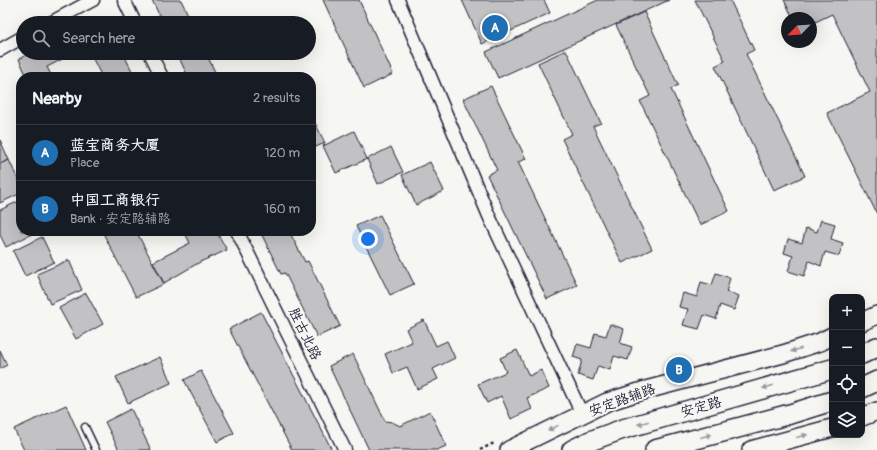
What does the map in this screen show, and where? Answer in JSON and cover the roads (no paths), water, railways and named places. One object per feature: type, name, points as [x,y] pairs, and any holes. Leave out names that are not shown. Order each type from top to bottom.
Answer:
[{"type":"main road","points":[[865,353],[877,347]]},
{"type":"main road","name":"安定路","points":[[572,450],[590,441],[623,429],[829,369]]},
{"type":"main road","points":[[865,387],[877,381]]},
{"type":"main road","name":"安定路","points":[[655,450],[790,414],[829,402]]},
{"type":"street","points":[[63,16],[93,0]]},
{"type":"street","points":[[124,0],[132,16]]},
{"type":"street","points":[[398,0],[489,216],[582,414]]},
{"type":"street","points":[[0,50],[16,41]]},
{"type":"street","points":[[154,60],[160,72]]},
{"type":"street","name":"胜古北路","points":[[239,236],[345,450]]},
{"type":"street","points":[[865,321],[877,315]]},
{"type":"street","name":"安定路辅路","points":[[509,450],[608,402],[642,391],[783,354],[829,338]]},
{"type":"street","points":[[865,416],[877,411]]},
{"type":"street","points":[[751,450],[829,429]]},
{"type":"lane","points":[[85,427],[96,450]]},
{"type":"place","name":"蓝宝商务大厦","points":[[495,28]]},
{"type":"place","name":"中国工商银行","points":[[679,370]]}]
